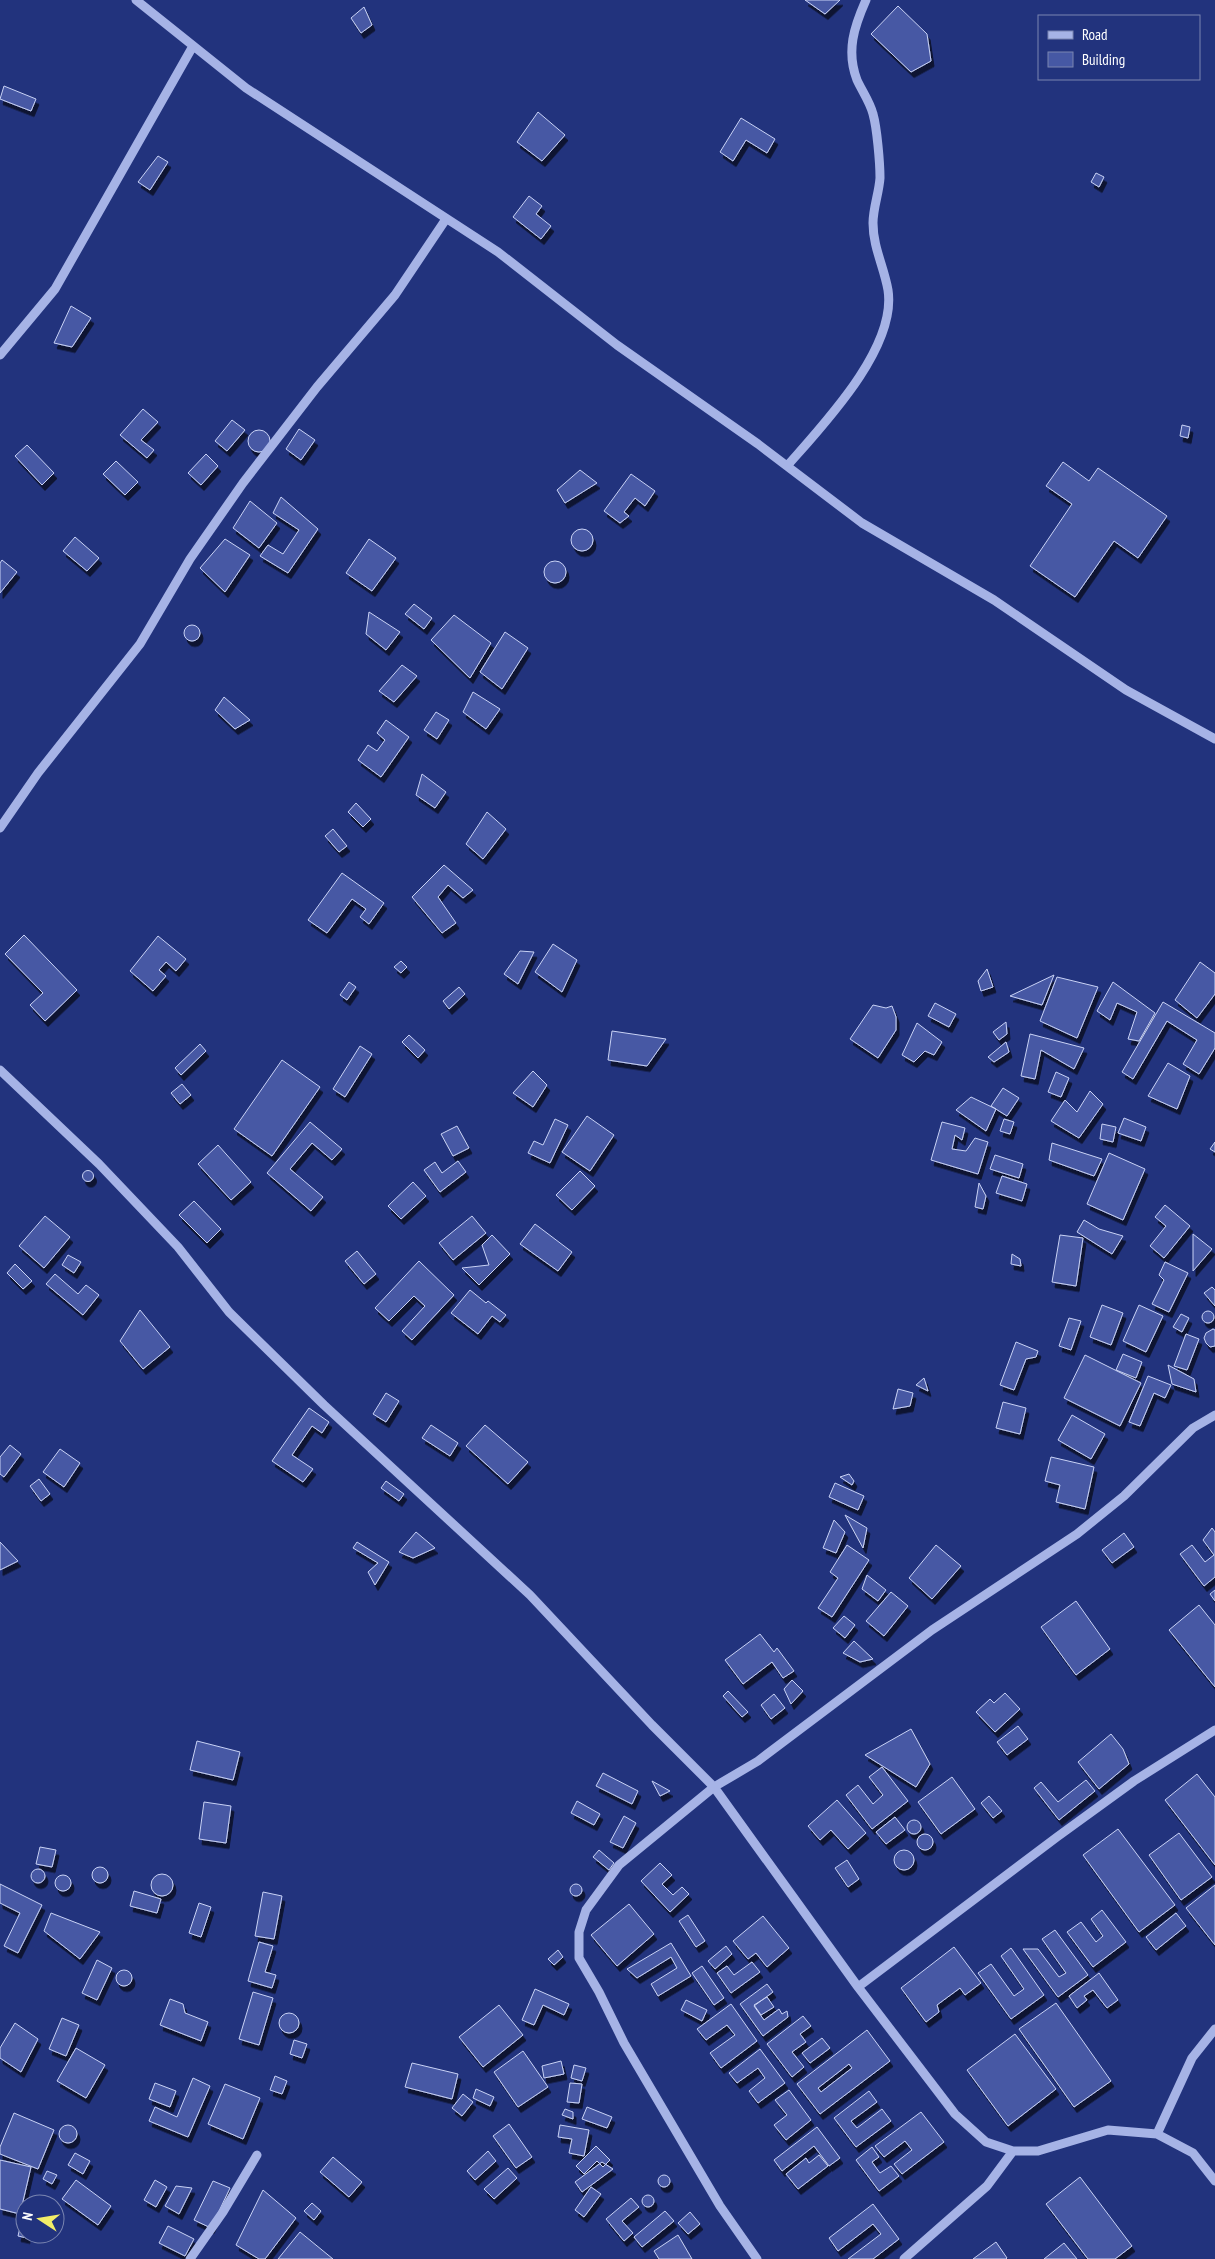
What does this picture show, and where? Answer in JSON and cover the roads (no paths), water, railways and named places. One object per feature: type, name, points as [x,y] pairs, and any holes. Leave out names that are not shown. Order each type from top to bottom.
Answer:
[{"type":"street","points":[[136,0],[246,88],[498,252],[616,346],[787,466],[862,523],[994,600],[1126,690],[1215,739]]},
{"type":"street","points":[[787,466],[822,426],[869,362],[887,320],[888,290],[878,258],[873,223],[880,178],[873,114],[857,79],[851,55],[855,25],[866,0]]},
{"type":"street","points":[[0,355],[55,289],[193,46]]},
{"type":"street","points":[[0,828],[38,773],[140,644],[190,559],[243,483],[317,387],[395,295],[446,219]]},
{"type":"street","points":[[0,1070],[99,1164],[178,1247],[229,1312],[324,1405],[530,1595],[652,1725],[714,1787],[858,1988],[955,2114],[986,2142],[1013,2151],[1038,2151],[1108,2130],[1157,2134],[1193,2153],[1215,2181]]},
{"type":"street","points":[[757,2259],[720,2206],[624,2043],[599,1992],[579,1958],[579,1932],[586,1910],[619,1865],[714,1787],[758,1761],[932,1630],[1076,1534],[1124,1496],[1193,1428],[1215,1415]]},
{"type":"street","points":[[858,1988],[1095,1809],[1134,1781],[1215,1730]]},
{"type":"street","points":[[1157,2134],[1192,2058],[1215,2029]]},
{"type":"street","points":[[904,2259],[987,2186],[1013,2151]]},
{"type":"street","points":[[190,2259],[223,2212],[257,2155]]}]
